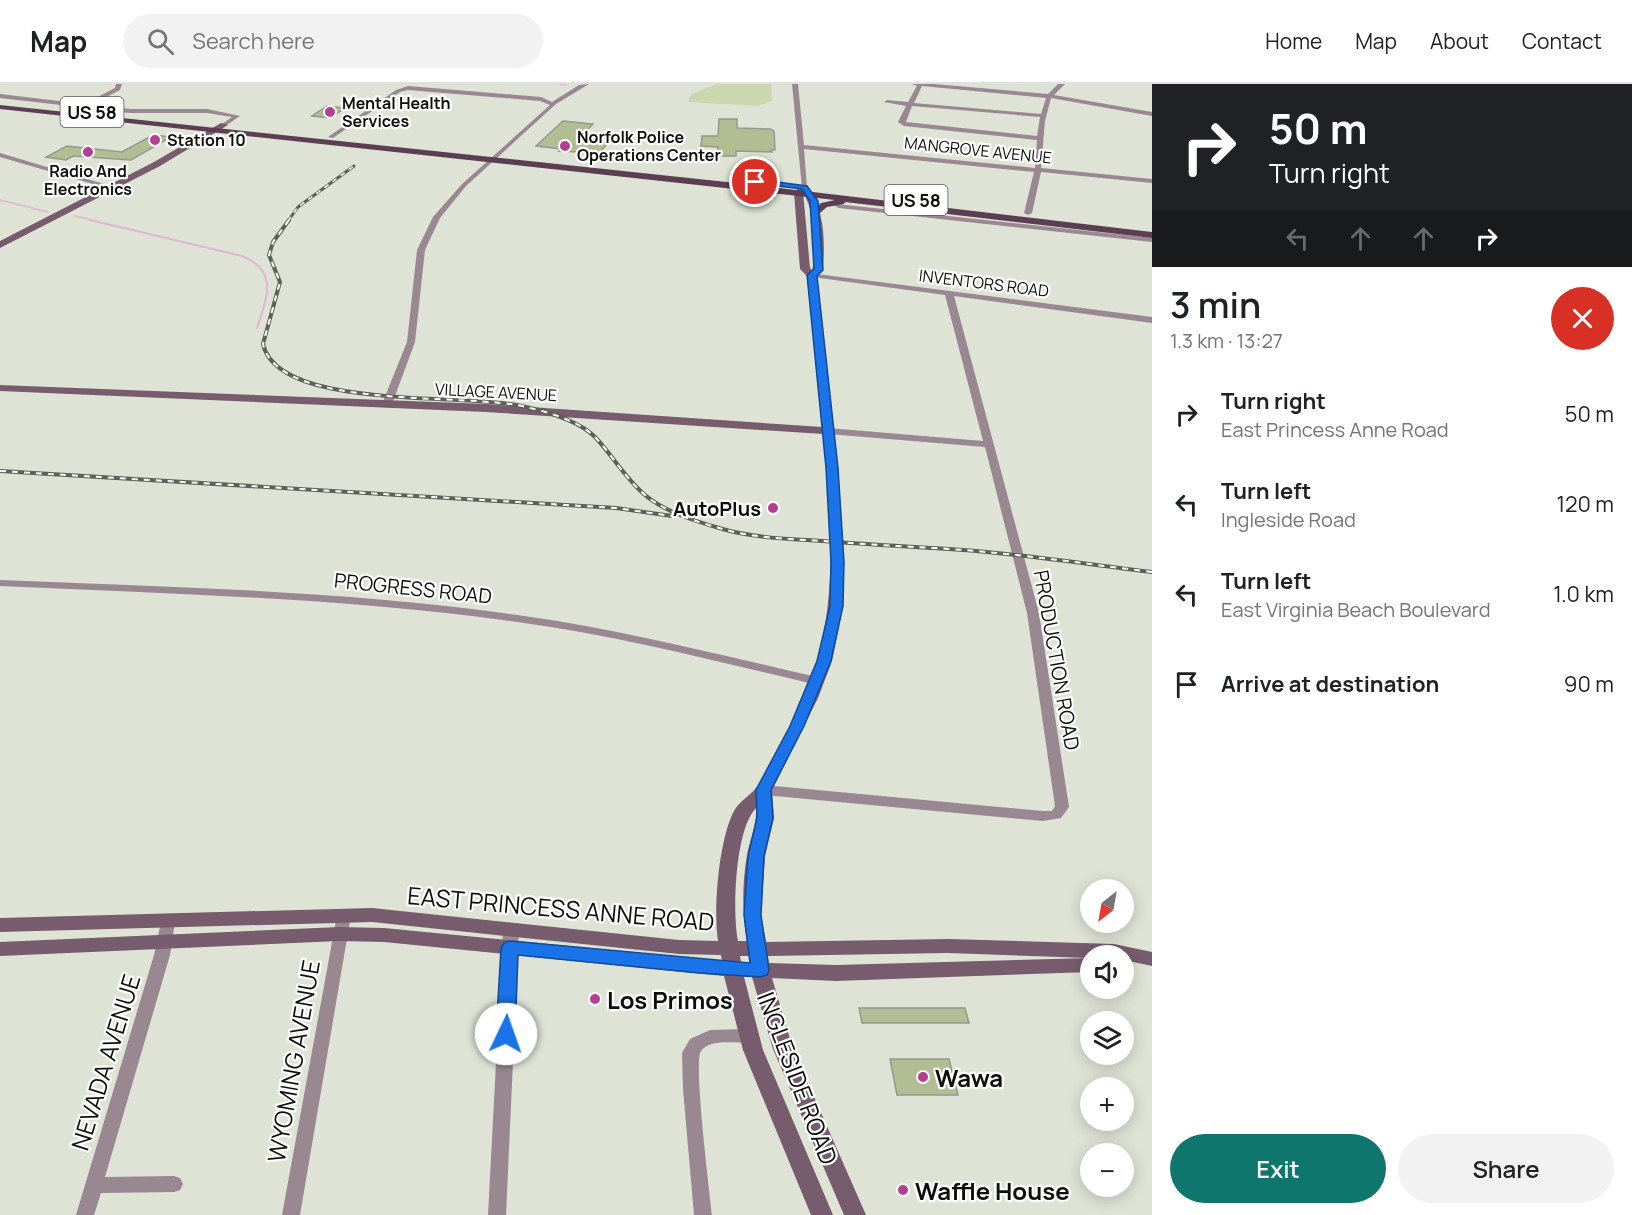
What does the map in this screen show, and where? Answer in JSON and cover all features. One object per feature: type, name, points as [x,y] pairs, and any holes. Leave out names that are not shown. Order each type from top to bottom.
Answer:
[{"type":"main road","name":"US 58","points":[[0,102],[804,192],[1028,213],[1152,228]]},
{"type":"main road","name":"US 58","points":[[0,107],[181,123]]},
{"type":"main road","name":"US 58","points":[[220,127],[331,137],[496,158]]},
{"type":"main road","name":"US 58","points":[[804,192],[1012,221],[1047,222],[1152,234]]},
{"type":"main road","points":[[815,214],[824,205],[855,200]]},
{"type":"main road","points":[[944,210],[971,209],[1013,214],[1028,213],[1047,222]]},
{"type":"street","points":[[83,106],[112,93],[118,89],[119,84]]},
{"type":"street","points":[[387,404],[411,342],[421,250],[437,217],[464,185],[554,104],[569,96],[574,89],[586,84]]},
{"type":"street","name":"INGLESIDE ROAD","points":[[795,84],[804,192],[800,236],[805,269],[812,275],[828,431],[837,562],[836,606],[833,628],[816,681],[797,726],[764,790],[741,812],[729,860],[726,929],[730,959],[749,1036],[822,1215]]},
{"type":"street","points":[[915,84],[1050,96],[1152,114]]},
{"type":"street","points":[[920,84],[901,122],[904,124],[1039,138]]},
{"type":"street","points":[[1028,213],[1038,170],[1039,138],[1044,116],[1050,96],[1057,86],[1062,84]]},
{"type":"street","points":[[331,137],[408,86],[532,98],[554,104]]},
{"type":"street","points":[[0,96],[83,106],[156,112],[218,112],[237,116],[112,188],[0,245]]},
{"type":"street","points":[[887,102],[1044,116]]},
{"type":"street","name":"MANGROVE AVENUE","points":[[802,147],[1152,181]]},
{"type":"street","points":[[0,155],[112,188]]},
{"type":"street","name":"INGLESIDE ROAD","points":[[804,192],[815,214],[819,258],[818,270],[812,275]]},
{"type":"street","points":[[839,206],[1012,221],[1152,240]]},
{"type":"street","name":"INVENTORS ROAD","points":[[812,275],[1152,320]]},
{"type":"street","name":"PRODUCTION ROAD","points":[[764,790],[1050,816],[1060,812],[1062,807],[1033,613],[949,294]]},
{"type":"street","name":"VILLAGE AVENUE","points":[[0,388],[589,413],[990,445]]},
{"type":"street","name":"PROGRESS ROAD","points":[[0,583],[305,597],[451,609],[527,619],[639,640],[816,681]]},
{"type":"street","name":"INGLESIDE ROAD","points":[[764,790],[765,818],[756,856],[752,922],[760,970],[768,1007],[783,1049],[855,1215]]},
{"type":"street","name":"WYOMING AVENUE","points":[[291,1215],[344,915]]},
{"type":"street","name":"EAST PRINCESS ANNE ROAD","points":[[1,927],[372,915],[510,939]]},
{"type":"street","name":"NEVADA AVENUE","points":[[85,1215],[165,942],[168,922]]},
{"type":"street","name":"EAST PRINCESS ANNE ROAD","points":[[0,949],[339,934],[510,939],[730,959],[760,970],[836,973],[1080,965]]},
{"type":"street","points":[[497,1215],[510,939]]},
{"type":"street","name":"EAST PRINCESS ANNE ROAD","points":[[730,959],[756,949],[948,946],[1114,951],[1152,959]]},
{"type":"street","name":"EAST PRINCESS ANNE ROAD","points":[[1134,962],[1152,959]]},
{"type":"street","points":[[703,1215],[691,1089],[690,1053],[696,1044],[710,1037],[749,1036]]},
{"type":"street","points":[[94,1185],[174,1184]]},
{"type":"green space","points":[[717,84],[771,84],[772,101],[758,106],[688,102],[691,94]]},
{"type":"building","name":"Mental Health Services","points":[[327,106],[345,108],[330,118],[312,116]]},
{"type":"building","points":[[719,119],[737,119],[737,128],[774,131],[775,150],[771,150],[772,152],[736,151],[736,156],[717,155],[718,147],[701,146],[702,136],[718,136]]},
{"type":"building","points":[[563,121],[593,124],[578,139],[609,142],[599,153],[559,151],[561,149],[536,146]]},
{"type":"building","points":[[153,135],[171,137],[131,160],[73,156],[66,160],[46,157],[67,146],[122,152]]},
{"type":"building","name":"Wawa","points":[[859,1008],[965,1008],[969,1023],[862,1023]]},
{"type":"building","name":"Wawa","points":[[890,1059],[949,1059],[958,1095],[897,1095]]},
{"type":"waterway","points":[[560,84],[566,85]]},
{"type":"waterway","points":[[0,200],[48,212]]},
{"type":"waterway","points":[[75,216],[96,221]]},
{"type":"waterway","points":[[90,220],[242,256],[254,262],[266,277],[267,286],[257,328]]},
{"type":"railway","points":[[288,221],[298,207],[354,166]]},
{"type":"railway","points":[[289,220],[273,242],[269,255],[280,282],[263,344],[276,366],[303,380],[338,390],[499,403],[553,414],[581,426],[595,437],[631,481],[653,501],[680,515],[732,531],[784,539],[988,552],[1152,572]]},
{"type":"railway","points":[[0,471],[616,508],[672,516]]},
{"type":"place","name":"Mental Health Services","points":[[330,112]]},
{"type":"place","name":"Station 10","points":[[155,140]]},
{"type":"place","name":"Norfolk Police Operations Center","points":[[565,146]]},
{"type":"place","name":"Radio And Electronics","points":[[88,152]]},
{"type":"place","name":"AutoPlus","points":[[773,508]]},
{"type":"place","name":"Los Primos","points":[[595,999]]},
{"type":"place","name":"Wawa","points":[[923,1077]]},
{"type":"place","name":"Waffle House","points":[[903,1190]]},
{"type":"route","points":[[506,1034],[510,948],[699,967],[760,970],[752,915],[756,856],[765,818],[764,790],[811,696],[824,661],[836,606],[837,562],[832,468],[812,275],[818,270],[819,258],[814,201],[804,187],[755,182]]}]
